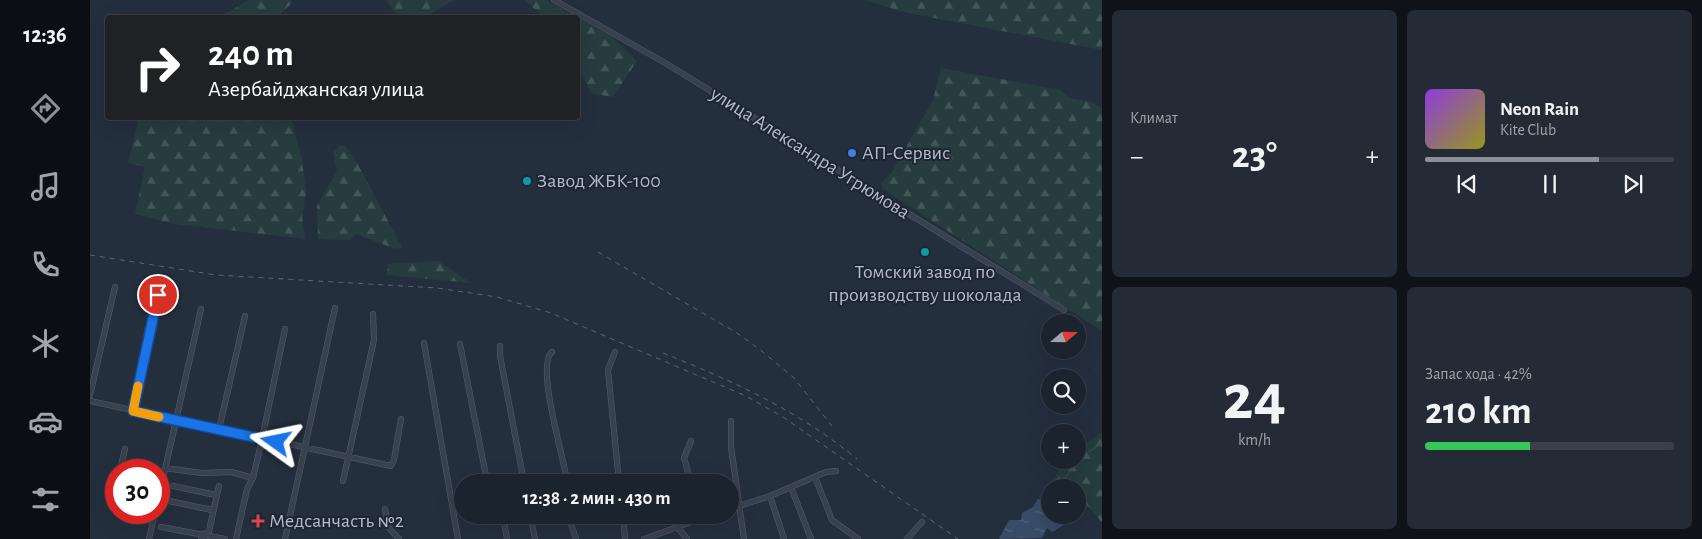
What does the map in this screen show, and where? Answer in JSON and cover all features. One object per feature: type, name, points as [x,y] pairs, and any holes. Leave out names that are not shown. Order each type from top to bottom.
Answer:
[{"type":"street","name":"улица Александра Угрюмова","points":[[554,0],[667,64],[1064,310]]},
{"type":"street","points":[[90,395],[115,287]]},
{"type":"street","points":[[133,411],[158,295]]},
{"type":"street","points":[[167,459],[201,309]]},
{"type":"street","points":[[285,539],[335,311]]},
{"type":"street","points":[[343,481],[374,340],[373,314]]},
{"type":"street","points":[[219,429],[245,316]]},
{"type":"street","points":[[236,539],[247,490],[253,478],[285,329]]},
{"type":"street","points":[[424,343],[458,539]]},
{"type":"street","points":[[460,344],[486,474]]},
{"type":"street","points":[[500,346],[500,356],[522,474]]},
{"type":"street","points":[[552,352],[548,356],[546,369],[555,434],[565,474]]},
{"type":"street","points":[[615,352],[608,370],[618,474]]},
{"type":"street","points":[[90,400],[347,458],[391,466],[394,460],[402,420]]},
{"type":"street","points":[[731,421],[731,447],[744,539]]},
{"type":"street","points":[[689,474],[684,458],[690,441]]},
{"type":"street","points":[[123,459],[125,449]]},
{"type":"street","points":[[170,469],[202,474],[231,472],[253,478]]},
{"type":"street","points":[[740,505],[770,496],[815,477],[836,471]]},
{"type":"street","points":[[815,477],[832,520],[858,539]]},
{"type":"street","points":[[173,486],[216,495]]},
{"type":"street","points":[[201,537],[209,531],[212,510],[219,486]]},
{"type":"street","points":[[791,487],[811,539]]},
{"type":"street","points":[[770,496],[784,539]]},
{"type":"street","points":[[170,501],[212,510]]},
{"type":"street","points":[[385,509],[388,527],[398,539]]},
{"type":"street","points":[[907,539],[922,522]]},
{"type":"street","points":[[149,539],[152,524]]},
{"type":"street","points":[[504,524],[507,539]]},
{"type":"street","points":[[532,524],[534,539]]},
{"type":"street","points":[[571,524],[576,539]]},
{"type":"street","points":[[623,524],[625,539]]},
{"type":"street","points":[[644,539],[686,524]]},
{"type":"street","points":[[161,527],[201,537],[225,539]]},
{"type":"street","points":[[678,528],[687,539]]},
{"type":"green space","points":[[249,0],[291,0],[292,3],[279,15],[223,15]]},
{"type":"green space","points":[[386,0],[454,0],[428,15],[396,15]]},
{"type":"green space","points":[[524,0],[546,0],[573,15],[542,15]]},
{"type":"green space","points":[[865,0],[1102,0],[1102,50],[903,12]]},
{"type":"green space","points":[[580,19],[612,37],[637,61],[613,97],[591,93],[580,72]]},
{"type":"green space","points":[[941,68],[1060,90],[1070,98],[1093,102],[1102,109],[1102,331],[1086,321],[1086,314],[1076,314],[883,189],[881,183],[892,172],[933,100]]},
{"type":"green space","points":[[139,120],[292,120],[302,160],[306,192],[302,217],[305,239],[175,224],[135,214],[145,167],[128,163]]},
{"type":"green space","points":[[339,146],[345,146],[355,159],[402,247],[395,249],[357,234],[350,240],[318,239],[317,206],[337,171],[333,152]]},
{"type":"green space","points":[[438,261],[471,283],[387,275],[388,264]]},
{"type":"green space","points":[[1102,432],[1102,523],[1086,506],[1086,479],[1053,479],[1060,469],[1086,469],[1086,443]]},
{"type":"water","points":[[1038,499],[1041,499],[1041,524],[1064,525],[1052,532],[1047,528],[1042,538],[999,539],[1009,520],[1021,520],[1022,513],[1033,507]]},
{"type":"waterway","points":[[1064,479],[1079,458],[1102,443]]},
{"type":"railway","points":[[598,252],[737,333],[763,352],[794,378],[835,430]]},
{"type":"railway","points":[[90,255],[216,275],[437,288],[497,297],[551,313],[746,396],[783,417],[958,539]]},
{"type":"railway","points":[[663,353],[764,398],[812,426],[857,459]]},
{"type":"slow traffic","points":[[138,386],[133,411],[159,417]]},
{"type":"place","name":"АП-Сервис","points":[[852,153]]},
{"type":"place","name":"Завод ЖБК-100","points":[[527,181]]},
{"type":"place","name":"Томский завод по производству шоколада","points":[[925,252]]},
{"type":"place","name":"Медсанчасть №2","points":[[258,521]]},
{"type":"route","points":[[158,295],[133,411],[276,442]]}]
